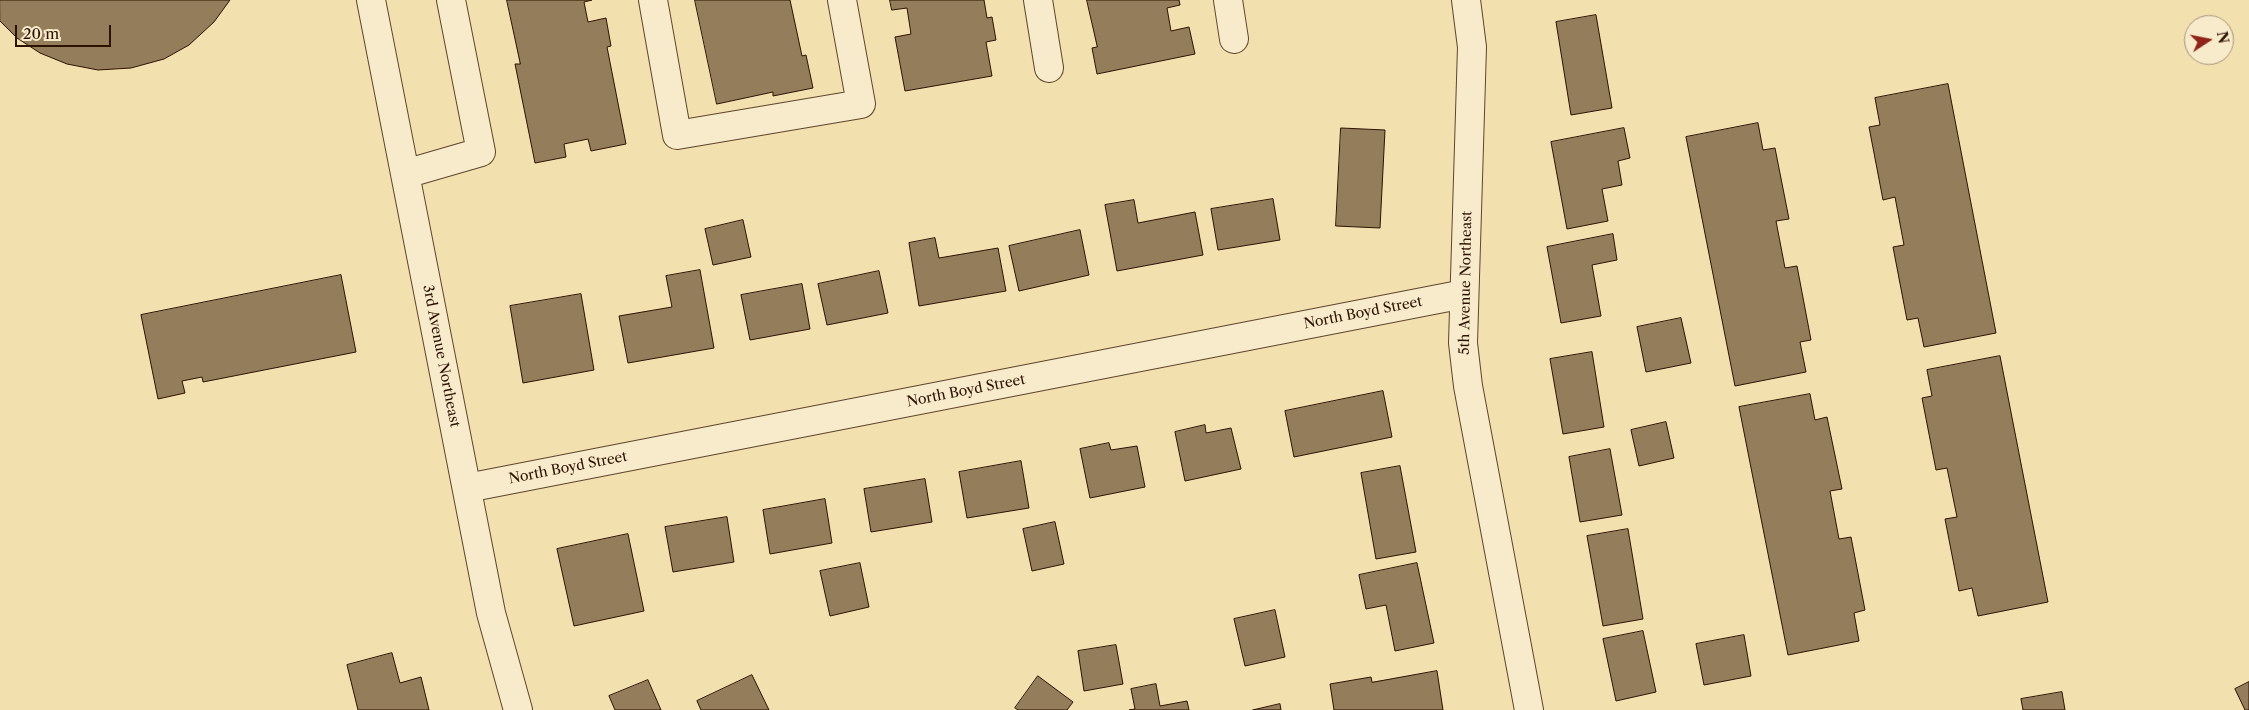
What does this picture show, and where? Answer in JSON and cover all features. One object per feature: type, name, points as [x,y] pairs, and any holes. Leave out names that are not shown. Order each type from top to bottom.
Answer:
[{"type":"street","name":"3rd Avenue Northeast","points":[[371,0],[491,613],[518,710]]},
{"type":"street","points":[[405,174],[481,152],[451,0]]},
{"type":"street","points":[[653,0],[677,135],[861,104],[842,0]]},
{"type":"street","points":[[1038,0],[1049,68]]},
{"type":"street","points":[[1228,0],[1234,39]]},
{"type":"street","name":"5th Avenue Northeast","points":[[1466,0],[1472,48],[1463,343],[1468,386],[1529,710]]},
{"type":"street","name":"North Boyd Street","points":[[467,488],[1464,294]]},
{"type":"building","points":[[0,0],[230,0],[214,22],[189,45],[164,59],[131,68],[98,70],[67,64],[40,53],[17,38],[0,21]]},
{"type":"building","points":[[507,0],[592,0],[584,2],[588,22],[606,18],[611,46],[607,47],[626,144],[591,151],[588,139],[564,144],[566,157],[535,163],[515,64],[520,64]]},
{"type":"building","points":[[695,0],[790,0],[802,56],[806,55],[813,88],[773,96],[773,92],[717,104]]},
{"type":"building","points":[[890,0],[984,0],[987,18],[992,17],[996,40],[986,42],[992,76],[905,91],[895,37],[911,34],[907,8],[892,10]]},
{"type":"building","points":[[1087,0],[1179,0],[1180,5],[1167,8],[1171,31],[1189,27],[1195,54],[1097,74],[1092,48],[1097,47]]},
{"type":"building","points":[[1596,15],[1612,108],[1571,115],[1556,22]]},
{"type":"building","points":[[1948,84],[1996,333],[1924,347],[1918,318],[1907,320],[1893,247],[1904,245],[1895,197],[1883,200],[1869,127],[1880,125],[1875,98]]},
{"type":"building","points":[[1758,123],[1763,150],[1775,148],[1789,219],[1776,221],[1785,268],[1797,266],[1811,340],[1800,342],[1806,372],[1735,386],[1686,137]]},
{"type":"building","points":[[1341,128],[1385,130],[1380,228],[1336,226]]},
{"type":"building","points":[[1624,128],[1630,158],[1618,161],[1622,185],[1602,189],[1608,221],[1567,229],[1551,142]]},
{"type":"building","points":[[1273,199],[1280,240],[1218,250],[1211,209]]},
{"type":"building","points":[[1134,200],[1138,223],[1195,212],[1203,255],[1117,271],[1105,205]]},
{"type":"building","points":[[743,220],[751,257],[713,265],[705,229]]},
{"type":"building","points":[[1080,230],[1089,275],[1019,291],[1009,246]]},
{"type":"building","points":[[1613,234],[1617,260],[1592,265],[1601,316],[1561,323],[1547,247]]},
{"type":"building","points":[[935,238],[939,258],[998,248],[1006,291],[919,306],[909,243]]},
{"type":"building","points":[[700,270],[714,348],[628,363],[619,316],[672,307],[666,276]]},
{"type":"building","points":[[879,271],[888,313],[827,325],[818,284]]},
{"type":"building","points":[[341,275],[356,352],[203,382],[202,377],[182,381],[185,393],[158,399],[141,315]]},
{"type":"building","points":[[802,284],[810,329],[750,340],[741,295]]},
{"type":"building","points":[[581,294],[594,370],[523,383],[510,306]]},
{"type":"building","points":[[1681,318],[1691,363],[1646,372],[1637,327]]},
{"type":"building","points":[[1592,352],[1604,427],[1563,434],[1550,359]]},
{"type":"building","points":[[2000,356],[2048,602],[1978,616],[1972,588],[1959,591],[1945,519],[1957,517],[1947,468],[1936,470],[1922,398],[1932,396],[1927,370]]},
{"type":"building","points":[[1383,391],[1392,437],[1294,457],[1285,411]]},
{"type":"building","points":[[1810,394],[1815,420],[1827,417],[1842,489],[1830,491],[1839,539],[1851,537],[1865,610],[1854,613],[1859,641],[1788,655],[1739,407]]},
{"type":"building","points":[[1666,422],[1674,458],[1639,466],[1631,430]]},
{"type":"building","points":[[1205,425],[1206,433],[1231,428],[1241,469],[1185,481],[1175,432]]},
{"type":"building","points":[[1109,443],[1111,450],[1137,446],[1145,487],[1090,498],[1080,449]]},
{"type":"building","points":[[1610,449],[1622,515],[1580,522],[1569,457]]},
{"type":"building","points":[[1021,461],[1029,508],[967,518],[959,472]]},
{"type":"building","points":[[1400,466],[1416,552],[1376,559],[1361,473]]},
{"type":"building","points":[[925,479],[932,522],[871,532],[864,489]]},
{"type":"building","points":[[825,499],[832,543],[770,554],[763,510]]},
{"type":"building","points":[[727,517],[734,562],[673,572],[665,527]]},
{"type":"building","points":[[1055,522],[1064,564],[1032,571],[1023,529]]},
{"type":"building","points":[[1628,529],[1643,619],[1603,626],[1587,536]]},
{"type":"building","points":[[628,534],[644,611],[574,626],[557,549]]},
{"type":"building","points":[[860,563],[869,607],[830,616],[820,571]]},
{"type":"building","points":[[1417,563],[1434,643],[1395,651],[1386,605],[1366,609],[1359,575]]},
{"type":"building","points":[[1275,610],[1285,657],[1245,666],[1234,619]]},
{"type":"building","points":[[1643,631],[1656,692],[1616,701],[1603,639]]},
{"type":"building","points":[[1744,635],[1751,676],[1704,685],[1696,644]]},
{"type":"building","points":[[1116,645],[1123,684],[1084,691],[1078,651]]},
{"type":"building","points":[[392,653],[400,683],[421,677],[429,710],[358,710],[347,665]]},
{"type":"building","points":[[1437,671],[1443,710],[1334,710],[1330,684],[1371,677],[1372,682]]},
{"type":"building","points":[[752,675],[769,710],[701,710],[697,701]]},
{"type":"building","points":[[1038,676],[1073,702],[1067,710],[1018,710],[1015,708]]},
{"type":"building","points":[[648,680],[661,710],[615,710],[609,696]]},
{"type":"building","points":[[2249,682],[2249,710],[2245,710],[2235,689]]},
{"type":"building","points":[[1156,684],[1160,706],[1187,701],[1189,710],[1129,710],[1135,709],[1131,689]]},
{"type":"building","points":[[2062,692],[2065,710],[2023,710],[2021,699]]},
{"type":"building","points":[[1280,704],[1281,710],[1253,710]]}]
